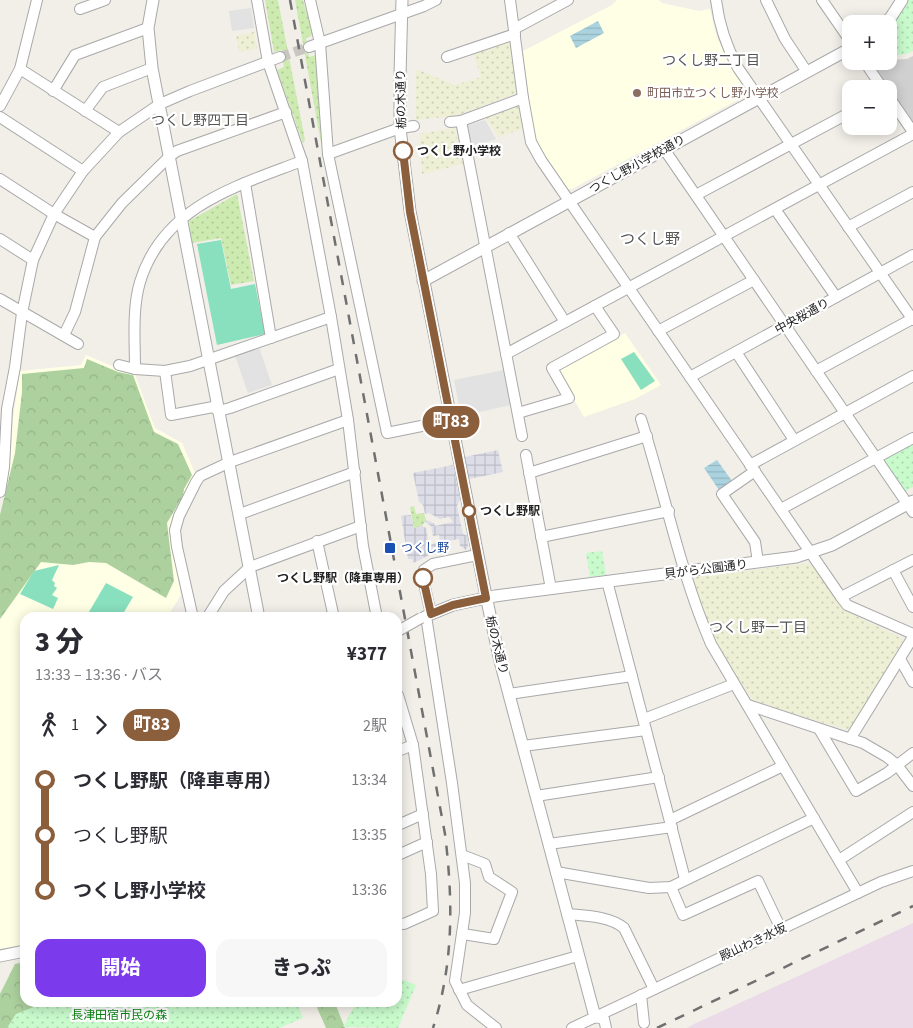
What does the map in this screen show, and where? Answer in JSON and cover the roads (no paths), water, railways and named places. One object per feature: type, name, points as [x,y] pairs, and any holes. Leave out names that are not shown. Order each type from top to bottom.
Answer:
[{"type":"street","points":[[0,106],[20,69],[37,0]]},
{"type":"street","points":[[80,9],[104,0]]},
{"type":"street","points":[[153,0],[148,28],[152,68],[258,612]]},
{"type":"street","points":[[257,0],[268,62],[302,161],[348,420],[361,526],[376,612]]},
{"type":"street","points":[[310,0],[320,44],[328,154],[387,433],[450,420]]},
{"type":"street","name":"栃の木通り","points":[[402,0],[400,128],[410,212],[486,598],[509,694],[578,956],[593,1023]]},
{"type":"street","points":[[309,47],[402,15],[436,0]]},
{"type":"street","points":[[510,0],[523,98],[531,142],[535,152],[841,598],[847,605],[913,635],[850,739]]},
{"type":"street","points":[[447,57],[514,32],[568,0]]},
{"type":"street","points":[[716,0],[718,18],[729,51],[759,98],[912,320],[816,371]]},
{"type":"street","points":[[766,0],[785,39],[807,72]]},
{"type":"street","points":[[822,0],[842,29]]},
{"type":"street","points":[[892,15],[902,0]]},
{"type":"street","points":[[53,91],[75,55],[148,28]]},
{"type":"street","name":"つくし野小学校通り","points":[[423,281],[842,53]]},
{"type":"street","points":[[0,492],[4,467],[7,409],[22,313],[34,260],[54,214],[82,171],[118,132],[160,104],[280,57]]},
{"type":"street","points":[[85,111],[103,87],[152,68]]},
{"type":"street","points":[[20,69],[118,132]]},
{"type":"street","points":[[450,122],[461,121],[523,98]]},
{"type":"street","points":[[506,354],[913,133],[897,109]]},
{"type":"street","points":[[64,335],[75,312],[95,237],[122,203],[170,156],[178,151],[286,112]]},
{"type":"street","points":[[0,117],[82,171]]},
{"type":"street","points":[[696,195],[842,117]]},
{"type":"street","points":[[461,121],[522,436]]},
{"type":"street","points":[[328,154],[400,128],[414,126]]},
{"type":"street","points":[[664,149],[911,506]]},
{"type":"street","points":[[135,369],[136,305],[140,281],[162,240],[182,218],[222,192],[302,161]]},
{"type":"street","points":[[0,179],[54,214],[95,237]]},
{"type":"street","points":[[245,183],[272,338]]},
{"type":"street","points":[[848,227],[913,192]]},
{"type":"street","points":[[775,209],[836,297]]},
{"type":"street","points":[[510,233],[565,322]]},
{"type":"street","points":[[0,239],[34,260]]},
{"type":"street","name":"中央桜通り","points":[[690,377],[913,255]]},
{"type":"street","points":[[658,331],[754,280]]},
{"type":"street","points":[[0,299],[78,344]]},
{"type":"street","points":[[518,413],[569,398],[552,368],[614,334],[595,306]]},
{"type":"street","points":[[119,365],[135,369],[165,371],[209,360],[330,317]]},
{"type":"street","points":[[736,352],[794,440]]},
{"type":"street","points":[[165,371],[171,415],[213,408],[219,411],[339,369]]},
{"type":"street","points":[[758,562],[755,542],[722,494],[753,468],[794,440],[913,376]]},
{"type":"street","points":[[642,419],[699,616],[734,684],[858,892]]},
{"type":"street","points":[[192,612],[177,546],[176,530],[179,516],[200,476],[230,462],[348,420]]},
{"type":"street","points":[[529,473],[647,436]]},
{"type":"street","points":[[781,509],[913,438]]},
{"type":"street","points":[[526,456],[551,589]]},
{"type":"street","points":[[240,514],[354,472]]},
{"type":"street","name":"貝がら公園通り","points":[[426,616],[453,605],[486,598],[796,557],[832,545],[911,506]]},
{"type":"street","points":[[541,536],[669,511]]},
{"type":"street","points":[[211,612],[224,591],[250,567],[361,526]]},
{"type":"street","points":[[317,541],[333,612]]},
{"type":"street","points":[[477,555],[433,564],[424,570],[423,579],[426,616],[462,855],[465,913],[455,981],[467,1006],[496,1028]]},
{"type":"street","points":[[841,598],[913,560]]},
{"type":"street","points":[[893,570],[913,607]]},
{"type":"street","points":[[607,581],[686,879]]},
{"type":"street","points":[[402,629],[426,616]]},
{"type":"street","points":[[900,658],[913,682]]},
{"type":"street","points":[[509,694],[632,676]]},
{"type":"street","points":[[523,746],[645,724],[734,684]]},
{"type":"street","points":[[748,705],[873,748],[897,766],[913,786]]},
{"type":"street","points":[[402,708],[413,745],[431,874],[433,911],[402,923]]},
{"type":"street","points":[[819,729],[856,791],[897,766],[913,753]]},
{"type":"street","points":[[402,749],[413,745]]},
{"type":"street","points":[[549,844],[671,824],[783,766]]},
{"type":"street","points":[[536,796],[659,777]]},
{"type":"street","points":[[839,860],[913,812]]},
{"type":"street","points":[[402,823],[423,814]]},
{"type":"street","points":[[556,872],[649,888],[671,887],[814,818]]},
{"type":"street","points":[[402,853],[427,842]]},
{"type":"street","points":[[462,855],[485,864],[489,877],[512,892],[494,938],[463,934]]},
{"type":"street","name":"殿山わき水坂","points":[[572,1028],[593,1023],[641,995],[858,892],[913,871]]},
{"type":"street","points":[[671,887],[683,915],[758,881],[781,929]]},
{"type":"street","points":[[567,914],[599,918],[624,928],[654,989]]},
{"type":"street","points":[[0,956],[20,952]]},
{"type":"street","points":[[459,990],[578,956]]},
{"type":"street","points":[[641,995],[644,1023]]},
{"type":"street","points":[[593,1023],[604,1019],[606,1028]]},
{"type":"water","points":[[598,21],[604,33],[576,48],[570,36]]},
{"type":"water","points":[[717,460],[732,481],[719,490],[704,468]]},
{"type":"tunnel","points":[[280,57],[309,47]]},
{"type":"railway","points":[[290,0],[445,834],[448,859],[450,931],[445,980],[433,1028]]},
{"type":"railway","points":[[657,1028],[913,906]]},
{"type":"place","name":"町田市立つくし野小学校","points":[[637,93]]},
{"type":"place","name":"つくし野小学校","points":[[403,151]]},
{"type":"place","name":"つくし野駅","points":[[469,511]]},
{"type":"place","name":"つくし野","points":[[390,548]]},
{"type":"place","name":"つくし野駅（降車専用）","points":[[423,578]]},
{"type":"district","name":"つくし野二丁目","points":[[711,60]]},
{"type":"district","name":"つくし野四丁目","points":[[200,120]]},
{"type":"district","name":"つくし野","points":[[650,239]]},
{"type":"district","name":"つくし野一丁目","points":[[758,627]]},
{"type":"park label","name":"長津田宿市民の森","points":[[119,1015]]}]
